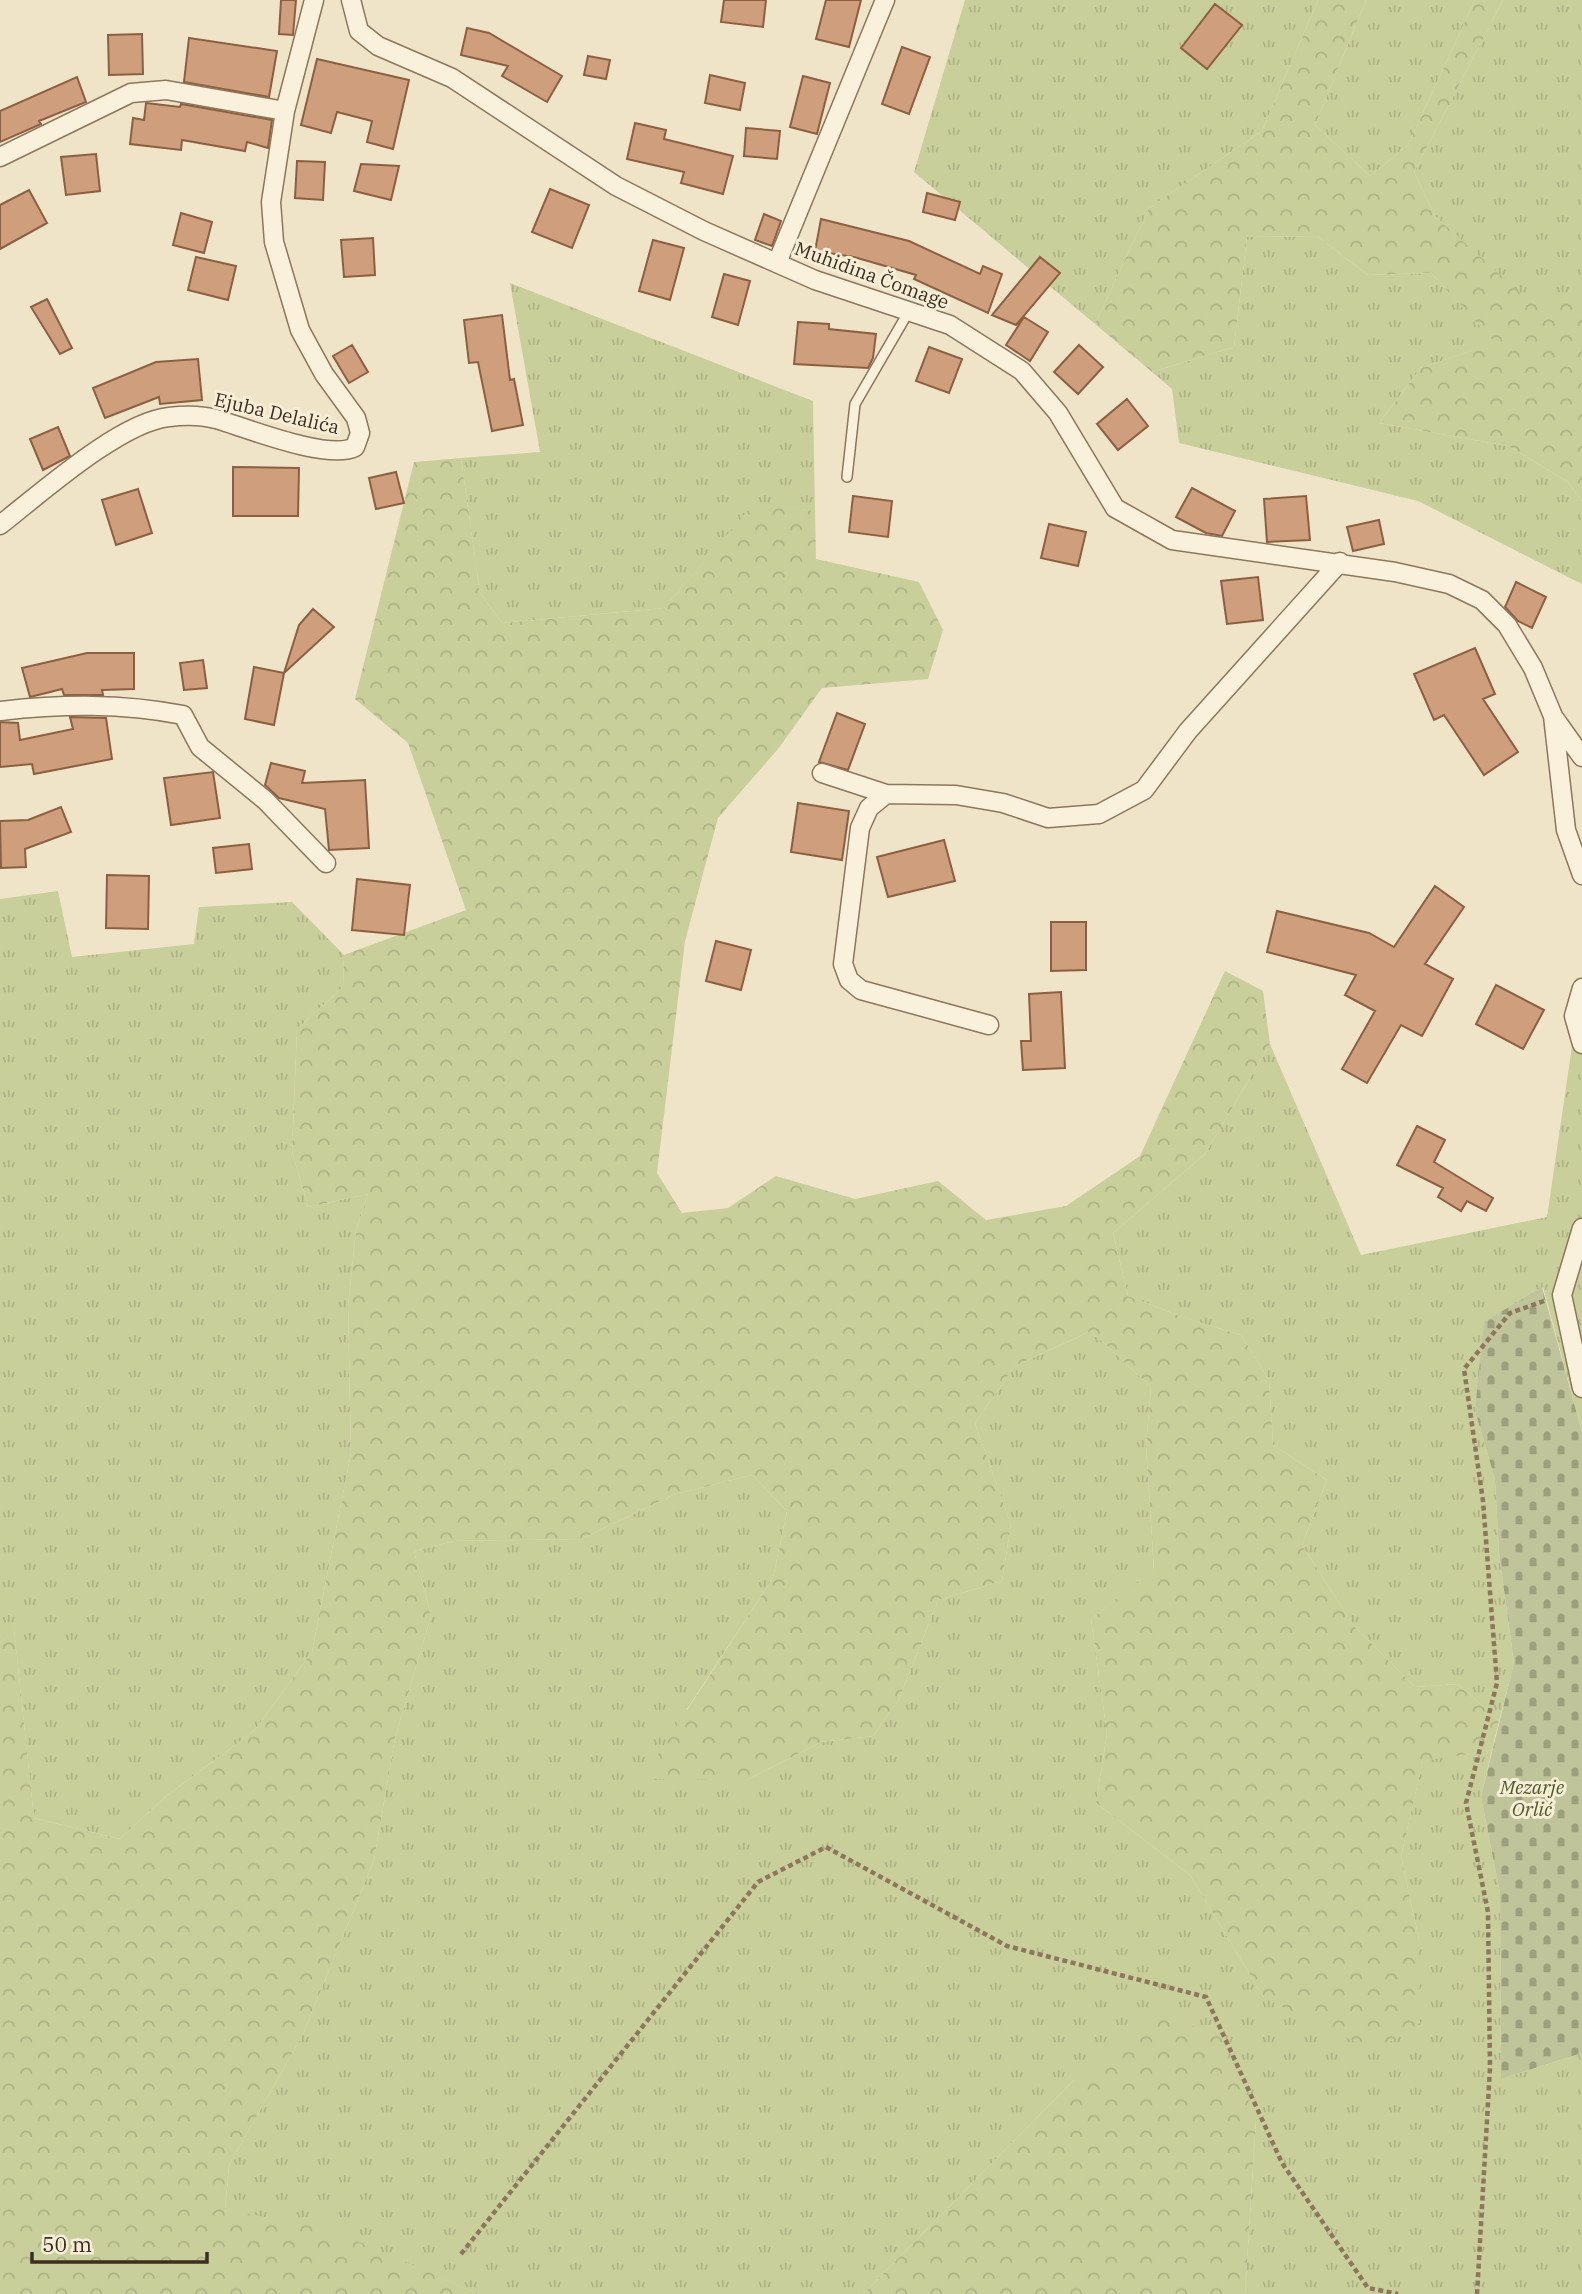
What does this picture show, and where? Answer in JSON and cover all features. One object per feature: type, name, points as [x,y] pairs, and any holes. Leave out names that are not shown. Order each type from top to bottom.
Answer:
[{"type":"street","name":"Ejuba Delalića","points":[[0,525],[109,441],[165,417],[190,415],[215,419],[262,435],[330,450],[347,451],[355,447],[360,433],[356,418],[324,374],[300,330],[274,242],[271,202],[285,111],[314,0]]},
{"type":"street","name":"Muhidina Čomage","points":[[351,0],[359,31],[378,46],[452,78],[616,186],[704,231],[815,280],[950,325],[1022,370],[1058,413],[1115,508],[1172,540],[1340,562],[1449,584],[1482,600],[1507,625],[1533,668],[1553,716],[1566,830],[1582,875]]},
{"type":"street","points":[[777,263],[885,0]]},
{"type":"street","points":[[0,157],[131,93],[166,90],[285,111]]},
{"type":"street","points":[[822,773],[886,794],[956,794],[1003,803],[1048,818],[1099,814],[1144,790],[1188,732],[1340,562]]},
{"type":"street","points":[[0,711],[71,703],[156,709],[183,715],[200,747],[265,800],[326,863]]},
{"type":"street","points":[[1553,716],[1582,757]]},
{"type":"street","points":[[886,794],[869,808],[860,828],[843,964],[849,980],[861,990],[989,1025]]},
{"type":"street","points":[[1582,988],[1574,1016],[1582,1044]]},
{"type":"street","points":[[1582,1228],[1562,1295],[1582,1388]]},
{"type":"lane","points":[[847,477],[855,404],[909,312]]},
{"type":"path","points":[[1477,2294],[1490,2068],[1488,1912],[1466,1803],[1497,1683],[1483,1501],[1464,1369],[1510,1313],[1562,1295]]},
{"type":"path","points":[[461,2254],[758,1882],[825,1847],[1007,1946],[1206,1997],[1282,2163],[1368,2288],[1398,2294]]},
{"type":"green space","points":[[965,0],[1318,0],[1262,131],[1149,208],[1095,324],[914,172]]},
{"type":"green space","points":[[1318,0],[1366,0],[1315,125],[1370,176],[1408,145],[1475,0],[1503,0],[1414,172],[1435,216],[1526,298],[1582,298],[1582,501],[1568,482],[1508,446],[1379,423],[1421,368],[1495,342],[1431,273],[1368,275],[1317,236],[1247,237],[1234,347],[1152,372],[1095,324],[1149,208],[1262,131]]},
{"type":"green space","points":[[1366,0],[1475,0],[1408,145],[1370,176],[1315,125]]},
{"type":"green space","points":[[1503,0],[1582,0],[1582,298],[1526,299],[1435,216],[1414,172]]},
{"type":"green space","points":[[1317,236],[1368,275],[1431,273],[1496,342],[1421,368],[1379,423],[1508,446],[1568,482],[1582,501],[1582,584],[1418,501],[1179,443],[1172,389],[1152,372],[1234,347],[1247,237]]},
{"type":"green space","points":[[510,283],[813,401],[815,511],[755,503],[664,608],[502,623],[480,593],[461,458],[540,452]]},
{"type":"green space","points":[[461,458],[480,593],[502,623],[664,608],[755,502],[815,511],[816,559],[919,582],[943,630],[928,679],[822,688],[778,749],[718,818],[685,941],[657,1173],[682,1213],[728,1208],[776,1176],[855,1199],[938,1181],[986,1220],[1066,1206],[1140,1156],[1225,971],[1263,991],[1270,1044],[1205,1154],[1113,1233],[1128,1296],[1185,1318],[1241,1335],[1269,1380],[1273,1445],[1327,1480],[1302,1545],[1353,1625],[1415,1687],[1458,1684],[1499,1721],[1492,1750],[1423,1761],[1401,1856],[1419,1940],[1420,2023],[1375,2051],[1264,1998],[1190,1875],[1096,1803],[1107,1733],[1091,1619],[1154,1570],[1146,1446],[1151,1387],[1091,1331],[1015,1366],[975,1423],[1011,1525],[1002,1581],[938,1600],[899,1699],[873,1736],[821,1742],[747,1780],[642,1779],[773,1578],[787,1511],[752,1475],[673,1495],[581,1539],[454,1541],[414,1551],[431,1616],[395,1738],[374,1860],[303,2034],[229,2165],[225,2210],[325,2227],[479,2294],[0,2294],[0,1643],[14,1628],[34,1818],[120,1839],[165,1797],[254,1731],[312,1652],[351,1453],[348,1307],[356,1230],[368,1194],[308,1207],[292,1151],[297,1029],[343,987],[344,955],[466,910],[408,743],[355,699],[414,462]]},
{"type":"green space","points":[[58,891],[72,957],[194,944],[199,907],[292,902],[344,955],[343,987],[297,1029],[292,1151],[308,1207],[368,1194],[356,1230],[348,1307],[351,1453],[312,1652],[254,1731],[165,1797],[120,1839],[34,1818],[14,1629],[0,1643],[0,899]]},
{"type":"green space","points":[[1582,978],[1582,1432],[1543,1287],[1475,1411],[1495,1479],[1499,1553],[1514,1664],[1499,1721],[1458,1684],[1415,1687],[1353,1625],[1302,1545],[1327,1480],[1273,1445],[1269,1380],[1241,1335],[1185,1318],[1128,1296],[1113,1233],[1205,1154],[1270,1044],[1361,1255],[1547,1217]]},
{"type":"green space","name":"Mezarje Orlić","points":[[1542,1287],[1582,1432],[1582,2053],[1501,2079],[1500,1893],[1481,1797],[1514,1663],[1499,1553],[1495,1479],[1475,1411],[1484,1322]]},
{"type":"green space","points":[[1091,1331],[1151,1387],[1146,1446],[1154,1571],[1091,1619],[1107,1733],[1096,1803],[1190,1875],[1264,1998],[1419,1940],[1401,1856],[1423,1760],[1492,1750],[1481,1797],[1500,1893],[1501,2079],[1582,2053],[1582,2294],[1245,2294],[1256,2119],[1075,2079],[863,2294],[479,2294],[380,2252],[225,2210],[229,2165],[303,2034],[374,1860],[395,1738],[431,1616],[414,1551],[454,1541],[581,1539],[673,1495],[752,1475],[787,1511],[773,1578],[687,1709],[747,1780],[821,1742],[873,1736],[899,1699],[938,1600],[1002,1581],[1011,1525],[975,1423],[1015,1366]]},
{"type":"green space","points":[[1162,2017],[1223,2035],[1256,2119],[1245,2294],[863,2294],[1075,2079]]},
{"type":"building","points":[[281,0],[296,0],[293,35],[279,34]]},
{"type":"building","points":[[724,0],[766,0],[763,27],[721,22]]},
{"type":"building","points":[[826,0],[861,0],[849,47],[816,39]]},
{"type":"building","points":[[1215,4],[1242,25],[1207,69],[1181,48]]},
{"type":"building","points":[[467,28],[489,33],[562,76],[547,102],[502,76],[508,66],[461,55]]},
{"type":"building","points":[[142,34],[143,74],[109,75],[108,35]]},
{"type":"building","points":[[189,38],[277,51],[269,97],[184,82]]},
{"type":"building","points":[[902,47],[930,57],[909,114],[882,104]]},
{"type":"building","points":[[588,56],[610,60],[606,79],[584,75]]},
{"type":"building","points":[[317,59],[409,80],[393,149],[367,142],[372,121],[337,112],[331,133],[301,125]]},
{"type":"building","points":[[710,75],[745,83],[740,110],[705,103]]},
{"type":"building","points":[[803,76],[830,83],[817,134],[790,127]]},
{"type":"building","points":[[77,77],[86,102],[39,121],[41,124],[0,142],[0,111]]},
{"type":"building","points":[[146,103],[180,107],[181,104],[272,120],[268,148],[247,142],[245,151],[182,140],[181,150],[130,144],[133,118],[144,120]]},
{"type":"building","points":[[635,123],[666,130],[664,139],[733,156],[723,194],[681,183],[684,172],[627,159]]},
{"type":"building","points":[[746,128],[780,131],[777,159],[744,156]]},
{"type":"building","points":[[96,154],[100,191],[66,195],[61,157]]},
{"type":"building","points":[[297,161],[325,162],[323,200],[295,198]]},
{"type":"building","points":[[361,164],[399,166],[391,200],[354,191]]},
{"type":"building","points":[[550,189],[589,205],[572,248],[532,232]]},
{"type":"building","points":[[29,190],[47,223],[0,249],[0,205]]},
{"type":"building","points":[[927,193],[960,202],[955,220],[923,212]]},
{"type":"building","points":[[181,213],[212,222],[204,253],[173,245]]},
{"type":"building","points":[[764,214],[781,221],[772,246],[755,240]]},
{"type":"building","points":[[821,219],[909,241],[980,274],[983,266],[1002,274],[988,313],[914,279],[916,275],[854,257],[815,251]]},
{"type":"building","points":[[373,238],[375,275],[344,277],[341,240]]},
{"type":"building","points":[[653,240],[684,248],[670,300],[639,291]]},
{"type":"building","points":[[196,257],[236,266],[228,300],[188,290]]},
{"type":"building","points":[[1040,257],[1060,273],[1016,325],[992,315]]},
{"type":"building","points":[[724,274],[750,281],[738,325],[712,317]]},
{"type":"building","points":[[47,299],[72,348],[60,354],[31,307]]},
{"type":"building","points":[[502,315],[510,380],[514,379],[523,425],[492,431],[478,362],[469,363],[464,320]]},
{"type":"building","points":[[1024,317],[1048,332],[1030,361],[1006,345]]},
{"type":"building","points":[[798,322],[829,324],[829,329],[876,334],[873,358],[868,368],[794,364]]},
{"type":"building","points":[[352,345],[368,372],[349,383],[333,356]]},
{"type":"building","points":[[1079,345],[1103,367],[1078,394],[1054,372]]},
{"type":"building","points":[[929,347],[962,359],[949,393],[916,381]]},
{"type":"building","points":[[198,359],[202,400],[160,404],[159,397],[105,418],[93,388],[156,362]]},
{"type":"building","points":[[1127,399],[1148,426],[1118,450],[1097,424]]},
{"type":"building","points":[[58,427],[70,456],[43,470],[30,439]]},
{"type":"building","points":[[233,467],[299,468],[298,516],[233,516]]},
{"type":"building","points":[[396,472],[404,503],[376,509],[369,478]]},
{"type":"building","points":[[1192,488],[1235,511],[1222,536],[1206,533],[1176,517]]},
{"type":"building","points":[[138,489],[152,533],[116,545],[102,500]]},
{"type":"building","points":[[853,496],[892,501],[888,537],[849,532]]},
{"type":"building","points":[[1306,496],[1310,540],[1267,542],[1264,499]]},
{"type":"building","points":[[1379,520],[1384,544],[1353,551],[1347,527]]},
{"type":"building","points":[[1049,524],[1086,532],[1078,566],[1041,558]]},
{"type":"building","points":[[1258,577],[1263,620],[1227,624],[1221,581]]},
{"type":"building","points":[[1516,582],[1546,597],[1532,628],[1518,621],[1505,607]]},
{"type":"building","points":[[313,609],[334,627],[284,673],[299,625]]},
{"type":"building","points":[[1475,648],[1495,694],[1483,699],[1518,752],[1484,775],[1444,715],[1434,720],[1414,674]]},
{"type":"building","points":[[87,653],[134,653],[134,689],[102,690],[103,695],[64,695],[62,689],[30,697],[22,668]]},
{"type":"building","points":[[203,660],[207,688],[184,690],[180,663]]},
{"type":"building","points":[[254,667],[284,673],[274,725],[245,719]]},
{"type":"building","points":[[837,713],[865,724],[848,770],[819,762]]},
{"type":"building","points":[[70,717],[106,718],[112,759],[34,774],[32,764],[0,767],[0,722],[18,723],[20,740],[73,729]]},
{"type":"building","points":[[271,763],[305,771],[302,783],[365,780],[369,848],[329,850],[325,809],[279,798],[265,785]]},
{"type":"building","points":[[213,772],[220,818],[171,825],[164,778]]},
{"type":"building","points":[[798,803],[849,811],[842,860],[791,852]]},
{"type":"building","points":[[61,807],[71,832],[25,849],[26,867],[1,868],[0,821],[28,820]]},
{"type":"building","points":[[944,840],[955,881],[888,897],[877,857]]},
{"type":"building","points":[[249,844],[252,869],[216,873],[213,848]]},
{"type":"building","points":[[107,875],[149,876],[148,929],[106,928]]},
{"type":"building","points":[[357,879],[410,885],[404,935],[352,930]]},
{"type":"building","points":[[1435,886],[1464,907],[1425,964],[1453,979],[1422,1036],[1401,1025],[1367,1083],[1342,1069],[1375,1011],[1345,995],[1356,975],[1267,952],[1277,911],[1369,933],[1394,947]]},
{"type":"building","points":[[1051,922],[1086,922],[1086,970],[1051,971]]},
{"type":"building","points":[[716,941],[751,950],[741,990],[706,981]]},
{"type":"building","points":[[1496,985],[1544,1010],[1523,1049],[1476,1024]]},
{"type":"building","points":[[1061,992],[1065,1068],[1023,1070],[1021,1041],[1031,1041],[1029,994]]},
{"type":"building","points":[[1417,1126],[1445,1140],[1434,1162],[1493,1198],[1486,1211],[1467,1201],[1461,1211],[1438,1197],[1443,1188],[1397,1165]]}]
